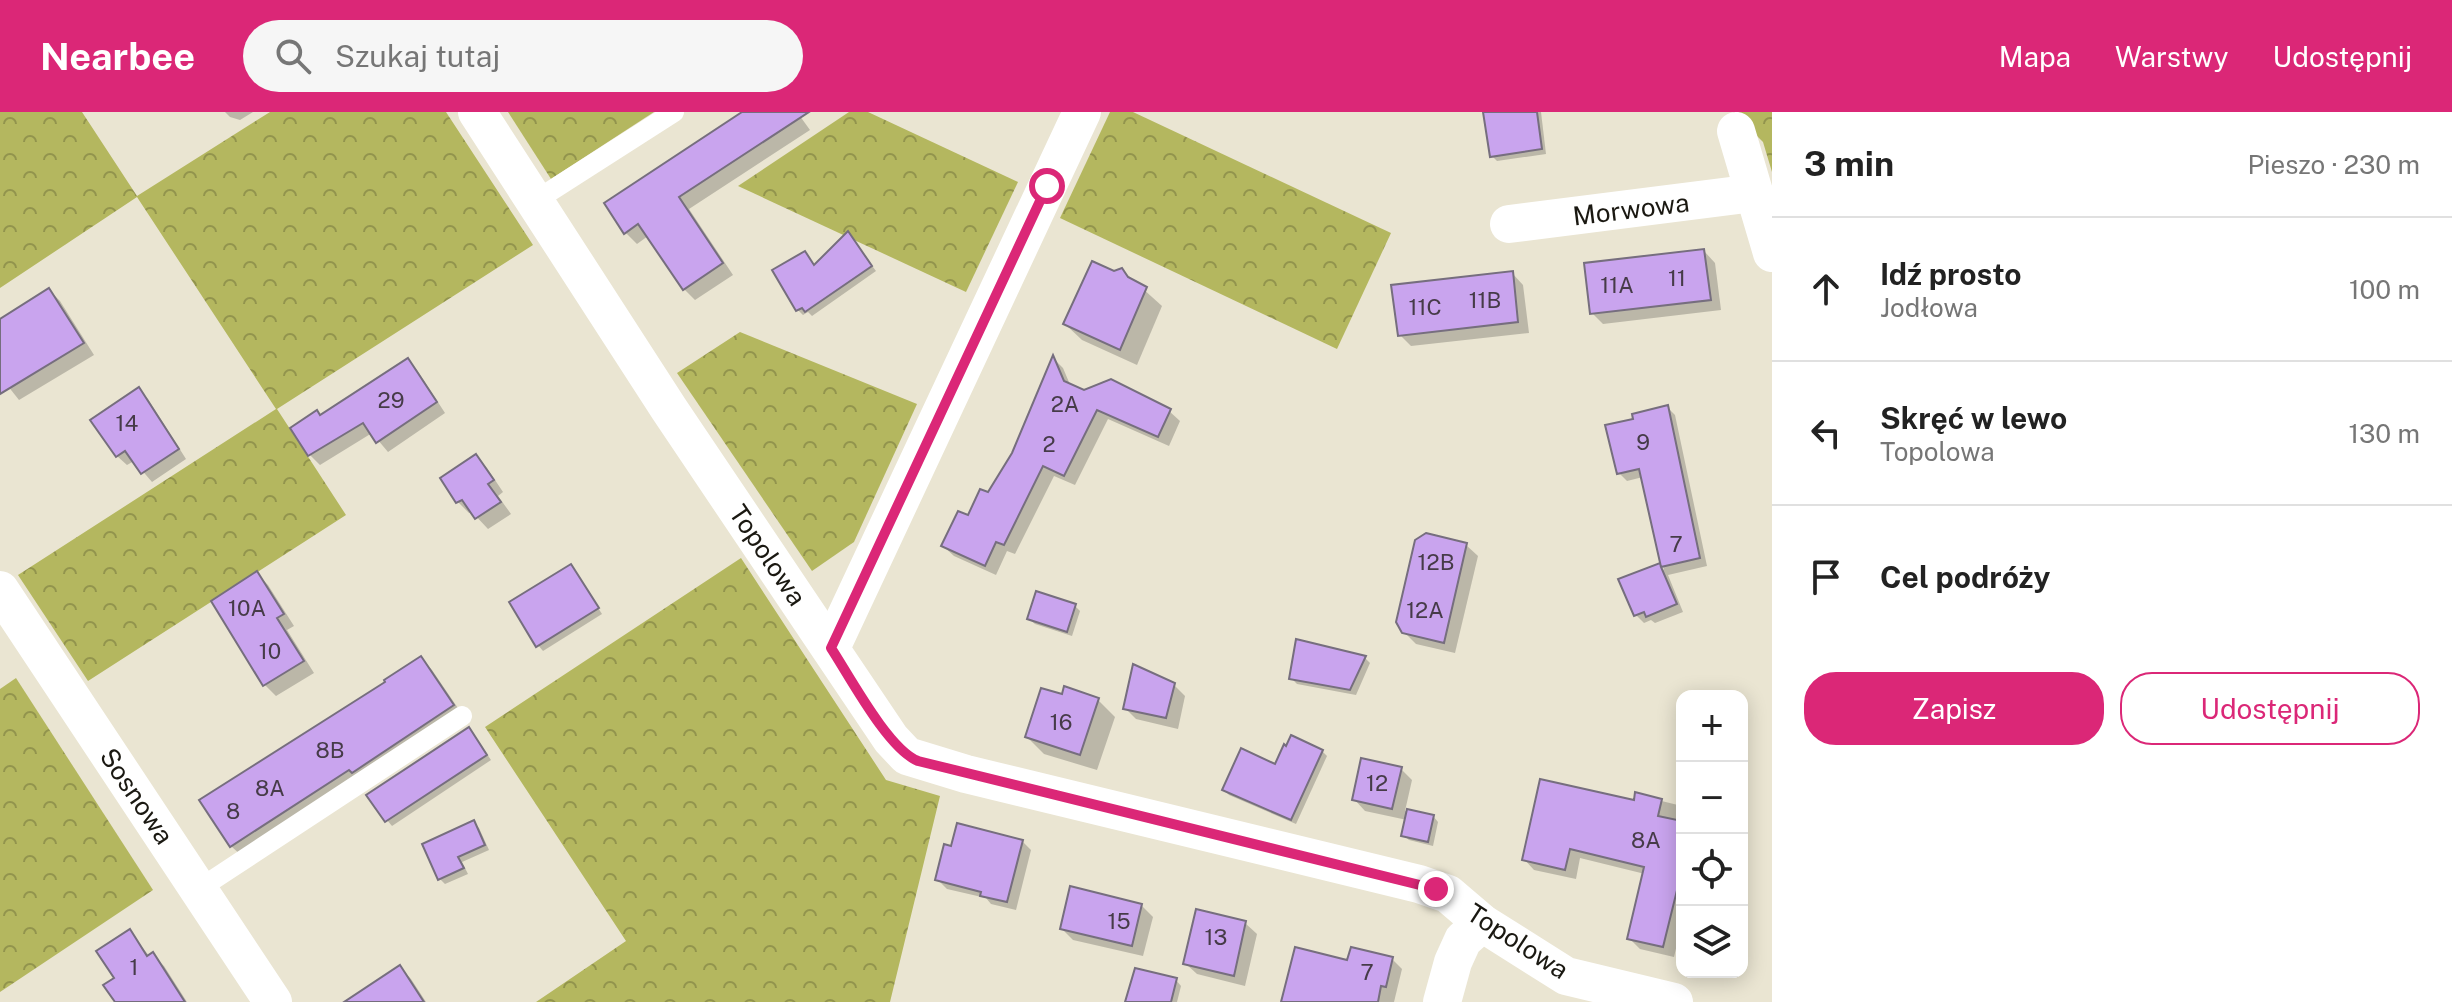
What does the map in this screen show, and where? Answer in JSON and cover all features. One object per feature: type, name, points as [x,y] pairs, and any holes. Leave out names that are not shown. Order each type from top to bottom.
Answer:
[{"type":"street","name":"Topolowa","points":[[477,112],[669,409],[891,739],[907,756],[981,778],[1419,884],[1448,894],[1482,923],[1566,976],[1674,1002]]},
{"type":"street","points":[[831,648],[1082,112]]},
{"type":"street","points":[[1736,131],[1772,253]]},
{"type":"street","name":"Morwowa","points":[[1509,224],[1754,193]]},
{"type":"street","name":"Sosnowa","points":[[0,590],[273,1002]]},
{"type":"street","points":[[1442,1002],[1453,962],[1463,940],[1482,923]]},
{"type":"lane","points":[[535,201],[674,112]]},
{"type":"lane","points":[[199,889],[462,716]]},
{"type":"green space","points":[[0,112],[82,112],[137,196],[270,112],[446,112],[533,245],[277,409],[346,515],[88,681],[18,575],[276,409],[137,197],[0,288]]},
{"type":"green space","points":[[508,112],[654,112],[551,179]]},
{"type":"green space","points":[[849,112],[868,112],[1018,182],[966,292],[738,186]]},
{"type":"green space","points":[[1110,112],[1133,112],[1391,233],[1337,349],[1060,218]]},
{"type":"green space","points":[[1733,112],[1772,112],[1772,172],[1763,142]]},
{"type":"green space","points":[[740,332],[917,404],[854,542],[812,571],[677,373]]},
{"type":"green space","points":[[741,558],[886,780],[940,796],[890,1002],[536,1002],[626,941],[485,727]]},
{"type":"green space","points":[[16,678],[153,890],[0,992],[0,689]]},
{"type":"building","points":[[742,112],[809,112],[679,197],[723,263],[683,290],[638,224],[624,234],[604,203]]},
{"type":"building","points":[[1483,112],[1537,112],[1542,149],[1490,157]]},
{"type":"building","points":[[848,231],[872,266],[805,312],[802,308],[796,311],[772,270],[805,251],[814,265]]},
{"type":"building","points":[[1704,249],[1711,300],[1590,314],[1584,263]]},
{"type":"building","points":[[1092,261],[1114,271],[1122,268],[1128,277],[1147,287],[1120,350],[1063,324]]},
{"type":"building","points":[[1513,271],[1518,322],[1398,336],[1391,285]]},
{"type":"building","points":[[49,288],[84,343],[0,394],[0,319]]},
{"type":"building","points":[[1053,355],[1064,381],[1084,390],[1111,379],[1171,409],[1158,437],[1097,410],[1064,476],[1043,466],[1004,545],[996,542],[985,566],[941,546],[958,511],[968,515],[980,489],[988,492],[1012,453]]},
{"type":"building","points":[[408,358],[437,402],[376,443],[363,423],[308,456],[290,428],[317,410],[320,415]]},
{"type":"building","points":[[139,387],[179,449],[141,474],[125,451],[116,457],[90,420]]},
{"type":"building","points":[[1668,405],[1700,558],[1661,567],[1639,469],[1617,474],[1605,425],[1633,419],[1632,414]]},
{"type":"building","points":[[476,454],[494,480],[488,484],[501,502],[475,519],[462,500],[456,503],[440,478]]},
{"type":"building","points":[[1426,533],[1467,543],[1444,643],[1402,633],[1396,622],[1415,540]]},
{"type":"building","points":[[1660,563],[1677,604],[1646,617],[1644,612],[1634,616],[1618,579]]},
{"type":"building","points":[[571,564],[599,608],[536,647],[509,602]]},
{"type":"building","points":[[257,571],[284,614],[277,618],[304,661],[263,686],[211,601]]},
{"type":"building","points":[[1036,591],[1076,604],[1067,632],[1027,619]]},
{"type":"building","points":[[1296,639],[1366,656],[1350,690],[1289,679]]},
{"type":"building","points":[[421,656],[454,705],[352,773],[349,770],[230,847],[199,800]]},
{"type":"building","points":[[1133,664],[1175,683],[1166,718],[1123,709]]},
{"type":"building","points":[[1064,686],[1099,698],[1080,755],[1025,737],[1041,688],[1062,694]]},
{"type":"building","points":[[469,727],[487,755],[385,822],[366,795]]},
{"type":"building","points":[[1291,735],[1323,750],[1291,820],[1222,790],[1241,748],[1275,764]]},
{"type":"building","points":[[1361,758],[1402,767],[1392,809],[1352,800]]},
{"type":"building","points":[[1540,779],[1634,800],[1635,792],[1662,799],[1658,816],[1676,820],[1676,894],[1663,947],[1627,939],[1644,867],[1570,849],[1565,870],[1522,860]]},
{"type":"building","points":[[1407,809],[1434,815],[1428,842],[1401,836]]},
{"type":"building","points":[[474,820],[485,845],[458,857],[464,868],[438,880],[422,844]]},
{"type":"building","points":[[957,823],[1023,840],[1007,902],[935,880],[944,844],[951,846]]},
{"type":"building","points":[[1070,886],[1142,904],[1132,946],[1060,929]]},
{"type":"building","points":[[1196,909],[1246,921],[1234,976],[1183,964]]},
{"type":"building","points":[[130,929],[147,956],[153,952],[185,1002],[115,1002],[103,985],[114,978],[96,951]]},
{"type":"building","points":[[1295,947],[1347,960],[1351,947],[1393,957],[1386,987],[1381,986],[1378,1002],[1281,1002]]},
{"type":"building","points":[[400,965],[424,1002],[344,1002]]},
{"type":"building","points":[[1135,968],[1177,978],[1171,1002],[1125,1002]]},
{"type":"route","points":[[1047,186],[831,648],[891,739],[907,756],[918,761],[1436,889]]}]
